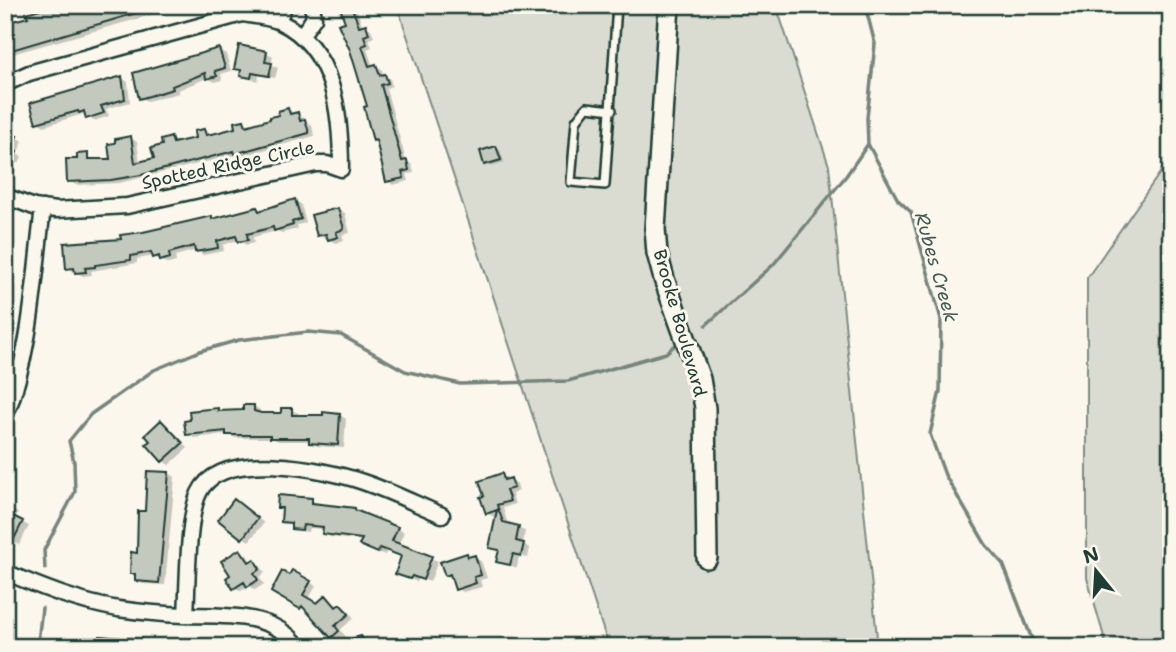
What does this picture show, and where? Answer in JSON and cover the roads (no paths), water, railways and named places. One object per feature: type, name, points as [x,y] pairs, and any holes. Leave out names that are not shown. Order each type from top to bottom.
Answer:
[{"type":"street","points":[[278,21],[285,5]]},
{"type":"street","points":[[301,36],[314,18],[312,5]]},
{"type":"street","name":"Brooke Boulevard","points":[[670,5],[655,229],[657,253],[664,279],[700,379],[705,408],[707,558]]},
{"type":"street","name":"Spotted Ridge Circle","points":[[5,84],[29,73],[242,15],[278,21],[301,36],[321,60],[334,89],[341,136],[341,169],[327,164],[316,164],[127,206],[43,208],[5,197]]},
{"type":"street","points":[[5,417],[20,370],[27,335],[43,208]]},
{"type":"street","points":[[186,615],[195,503],[205,484],[223,470],[261,465],[339,475],[379,488],[442,515]]},
{"type":"street","points":[[5,572],[65,597],[147,613],[242,617],[259,621],[278,629],[299,647]]},
{"type":"lane","points":[[612,110],[587,107],[576,121],[571,182],[605,185],[612,110],[618,5]]},
{"type":"waterway","name":"Rubes Creek","points":[[865,5],[875,44],[867,118],[868,144],[898,200],[911,212],[941,319],[940,391],[930,434],[945,475],[986,545],[1003,564],[1035,647]]},
{"type":"waterway","points":[[706,325],[773,265],[846,176],[868,144]]},
{"type":"waterway","points":[[45,569],[44,550],[75,492],[74,462],[69,441],[91,414],[154,370],[200,351],[239,340],[308,332],[341,335],[405,371],[460,384],[568,381],[666,353],[674,346]]},
{"type":"waterway","points":[[34,647],[38,642],[42,608]]}]
